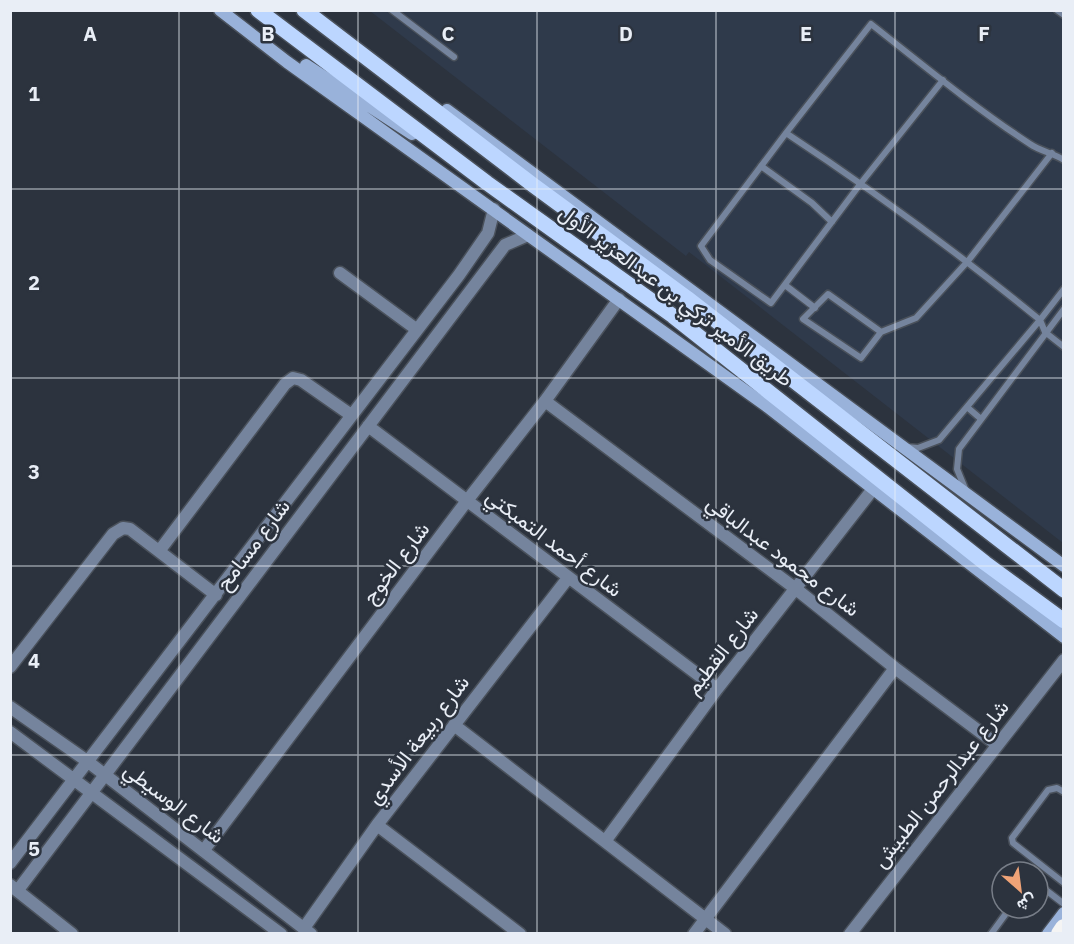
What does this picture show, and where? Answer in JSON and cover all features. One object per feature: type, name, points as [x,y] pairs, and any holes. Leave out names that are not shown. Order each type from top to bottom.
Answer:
[{"type":"highway","points":[[1060,933],[1064,928]]},
{"type":"main road","points":[[221,10],[487,183]]},
{"type":"main road","points":[[221,10],[287,62],[768,407],[1064,637]]},
{"type":"main road","name":"طريق الأمير تركي بن عبدالعزيز الأول","points":[[258,10],[487,183],[673,316],[985,563],[1064,621]]},
{"type":"main road","points":[[308,11],[1064,566]]},
{"type":"main road","name":"طريق الأمير تركي بن عبدالعزيز الأول","points":[[308,11],[533,185],[687,298],[1064,590]]},
{"type":"main road","points":[[754,380],[768,407]]},
{"type":"main road","points":[[1048,933],[1064,913]]},
{"type":"street","name":"شارع مسامح","points":[[10,863],[459,275],[488,233],[494,209]]},
{"type":"street","name":"شارع مسامح","points":[[14,888],[106,775],[505,245],[528,235]]},
{"type":"street","points":[[459,275],[466,269],[476,270],[475,284]]},
{"type":"street","points":[[340,273],[417,329]]},
{"type":"street","name":"شارع الخوج","points":[[204,850],[619,299]]},
{"type":"street","points":[[159,550],[285,384],[293,378],[301,380],[351,415]]},
{"type":"street","points":[[367,394],[365,412],[371,414],[383,406]]},
{"type":"street","name":"شارع محمود عبدالباقي","points":[[545,400],[796,589],[996,744]]},
{"type":"street","name":"شارع أحمد التمبكتي","points":[[368,426],[717,689]]},
{"type":"street","points":[[339,434],[352,427],[356,430],[357,435],[352,447]]},
{"type":"street","name":"شارع القطيم","points":[[606,840],[717,689],[873,489]]},
{"type":"street","points":[[10,667],[113,534],[123,528],[130,529],[216,595]]},
{"type":"street","name":"شارع ربيعة الأسدي","points":[[307,931],[378,825],[568,578]]},
{"type":"street","name":"شارع عبدالرحمن الطبيش","points":[[850,933],[1064,660]]},
{"type":"street","points":[[694,933],[895,668]]},
{"type":"street","name":"شارع الوسيطي","points":[[10,707],[106,775],[307,931]]},
{"type":"street","points":[[454,725],[725,933]]},
{"type":"street","name":"شارع الوسيطي","points":[[10,732],[281,933]]},
{"type":"street","points":[[378,825],[520,933]]},
{"type":"street","points":[[14,888],[72,933]]},
{"type":"lane","points":[[392,10],[453,57]]},
{"type":"lane","points":[[1058,10],[1064,15]]},
{"type":"lane","points":[[943,80],[861,183],[771,303],[710,260],[701,246],[871,24],[1033,146],[1064,160]]},
{"type":"lane","points":[[786,133],[861,183],[968,261],[1040,320],[1045,332],[1064,347]]},
{"type":"lane","points":[[881,332],[828,294],[803,319],[861,358],[881,332],[916,318],[968,261],[1052,153]]},
{"type":"lane","points":[[761,166],[812,203],[832,222]]},
{"type":"lane","points":[[785,285],[815,308]]},
{"type":"lane","points":[[903,447],[918,448],[939,440],[1064,289]]},
{"type":"lane","points":[[968,495],[957,469],[959,449],[1064,309]]},
{"type":"lane","points":[[967,407],[981,419]]},
{"type":"lane","points":[[1064,792],[1057,788],[1048,790],[1012,838],[1013,843],[1064,883]]},
{"type":"lane","points":[[1050,893],[1064,904]]},
{"type":"lane","points":[[991,933],[1001,920]]},
{"type":"shaded area","points":[[370,11],[1063,11],[1063,543],[689,252],[686,256]]}]
